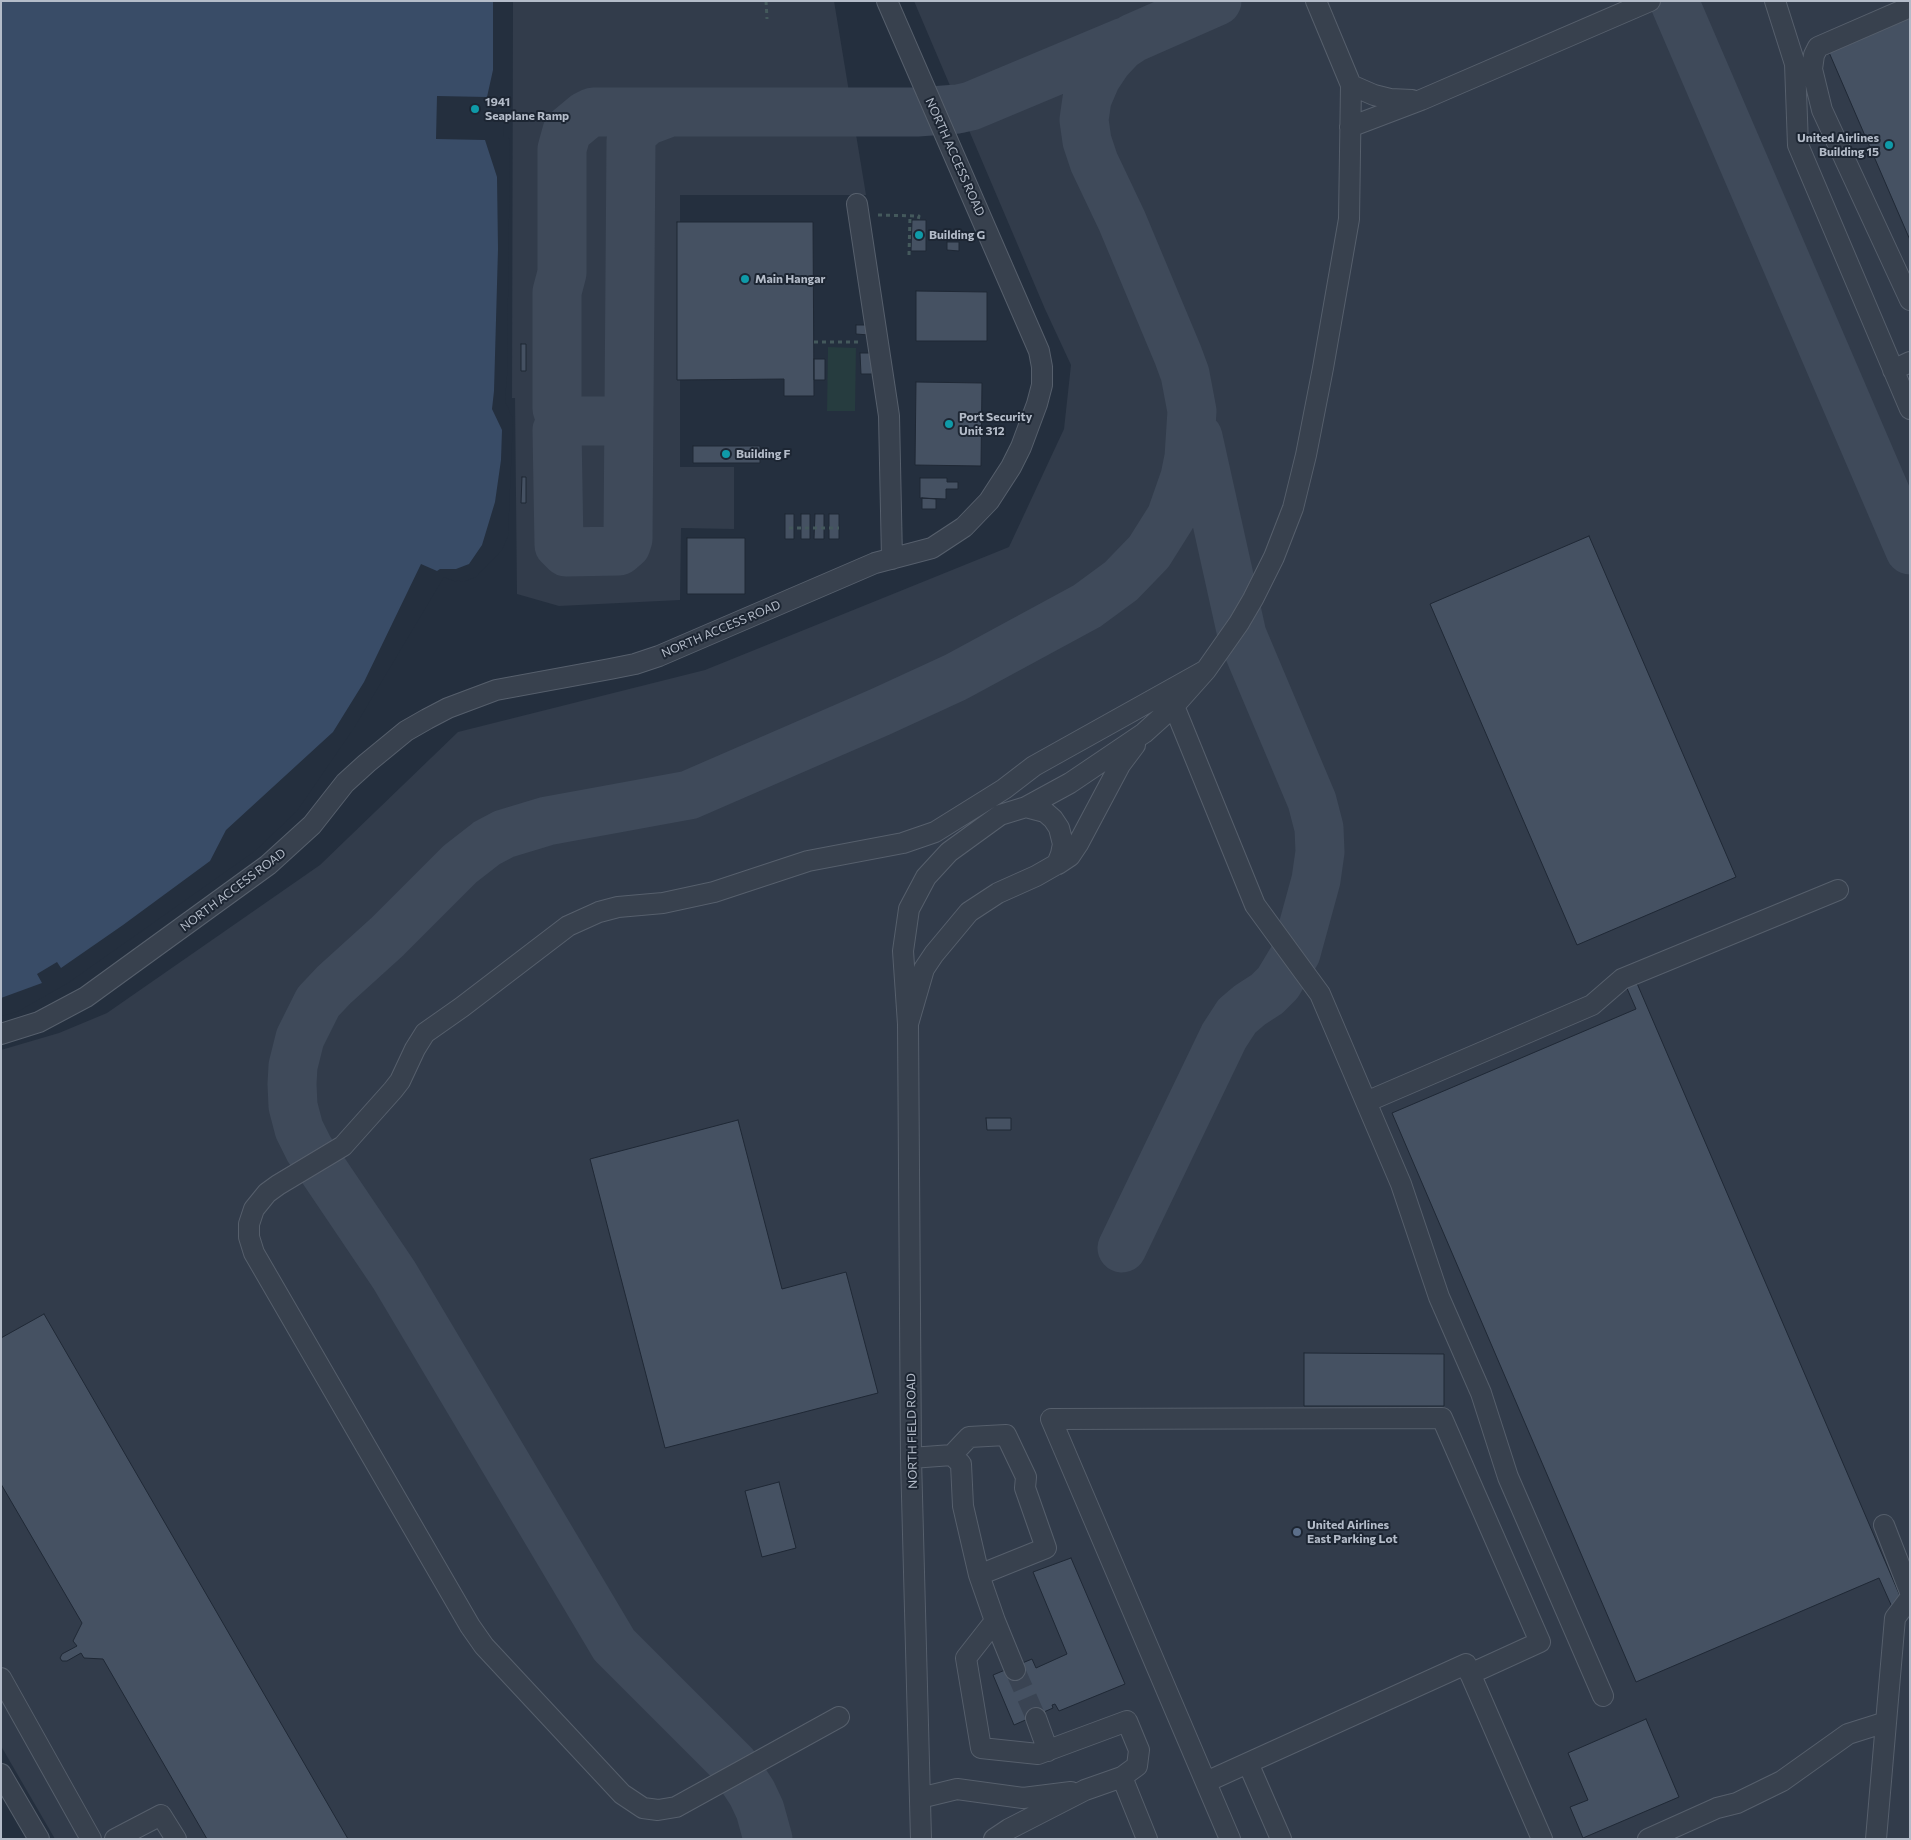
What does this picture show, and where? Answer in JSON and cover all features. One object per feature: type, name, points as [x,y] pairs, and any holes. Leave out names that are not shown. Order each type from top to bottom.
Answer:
[{"type":"street","name":"NORTH ACCESS ROAD","points":[[1,1034],[39,1022],[86,997],[268,865],[300,837],[345,783],[367,763],[406,731],[434,715],[496,690],[619,667],[659,656],[849,574],[932,548],[970,521],[989,501],[1021,447],[1042,385],[1042,367],[1035,343],[887,1]]},
{"type":"street","points":[[1144,733],[1174,706],[1206,670],[1239,623],[1253,599],[1274,557],[1293,508],[1306,455],[1320,387],[1349,219],[1351,85],[1316,1]]},
{"type":"street","points":[[1350,127],[1421,100],[1650,1]]},
{"type":"street","points":[[1775,1],[1795,64],[1798,145],[1902,366],[1910,409]]},
{"type":"street","points":[[1910,7],[1818,47],[1814,55],[1812,69],[1822,110],[1910,300]]},
{"type":"street","points":[[1351,85],[1374,95],[1390,99],[1421,100]]},
{"type":"street","points":[[858,210],[889,416],[892,559]]},
{"type":"street","points":[[838,1717],[676,1807],[658,1810],[643,1808],[622,1794],[484,1646],[470,1626],[254,1253],[249,1237],[249,1224],[254,1209],[267,1193],[278,1185],[344,1146],[400,1081],[425,1033],[568,926],[599,912],[663,903],[714,892],[808,861],[903,843],[935,832],[1004,789],[1034,766],[1206,670]]},
{"type":"street","points":[[1174,706],[1255,905],[1320,994],[1402,1184],[1440,1297],[1481,1393],[1508,1477],[1603,1696]]},
{"type":"street","name":"NORTH FIELD ROAD","points":[[921,1839],[911,1458],[908,1024],[903,951],[909,909],[926,877],[949,852],[1000,815],[1026,807],[1070,783],[1144,733]]},
{"type":"street","name":"NORTH FIELD ROAD","points":[[908,1024],[924,969],[968,912],[998,893],[1036,876],[1070,856],[1120,765],[1144,733]]},
{"type":"street","points":[[1026,807],[1045,812],[1053,818],[1059,828],[1063,844],[1057,864]]},
{"type":"street","points":[[1366,1102],[1592,1005],[1622,979],[1838,890]]},
{"type":"street","points":[[1206,1782],[1248,1762],[1468,1669],[1540,1642],[1442,1418],[1051,1419],[1230,1839]]},
{"type":"street","points":[[911,1458],[952,1455],[969,1437],[1006,1435],[1026,1477],[1025,1488],[1046,1548],[979,1575]]},
{"type":"street","points":[[952,1455],[961,1464],[962,1506],[979,1575],[1015,1670]]},
{"type":"street","points":[[1884,1526],[1910,1592]]},
{"type":"street","points":[[1876,1839],[1895,1618],[1910,1598]]},
{"type":"street","points":[[994,1839],[1009,1829],[1085,1790],[1122,1777],[1137,1766],[1139,1750],[1127,1721],[1038,1754],[981,1748],[966,1658],[995,1621]]},
{"type":"street","points":[[1468,1669],[1542,1839]]},
{"type":"street","points":[[1,1678],[90,1839]]},
{"type":"street","points":[[1036,1718],[1048,1751]]},
{"type":"street","points":[[1648,1839],[1717,1808],[1737,1803],[1782,1782],[1848,1734],[1886,1722]]},
{"type":"street","points":[[1248,1762],[1281,1839]]},
{"type":"street","points":[[1,1774],[39,1839]]},
{"type":"street","points":[[1122,1777],[1147,1839]]},
{"type":"street","points":[[920,1798],[957,1789],[1023,1798],[1085,1790]]},
{"type":"street","points":[[115,1839],[161,1815],[176,1839]]},
{"type":"path","points":[[766,1],[767,19]]},
{"type":"path","points":[[858,210],[919,216],[918,220]]},
{"type":"path","points":[[909,255],[910,216]]},
{"type":"path","points":[[814,342],[878,343]]},
{"type":"path","points":[[789,528],[839,528]]},
{"type":"shaded area","points":[[513,1],[834,1],[866,195],[680,195],[680,222],[677,223],[677,379],[680,380],[680,467],[734,467],[734,529],[681,528],[680,600],[559,606],[517,594],[515,398],[512,398]]},
{"type":"shaded area","points":[[914,1],[1910,1],[1910,1839],[55,1839],[1,1746],[1,1050],[59,1033],[107,1013],[320,865],[458,732],[705,670],[1009,547],[1064,429],[1071,365],[1045,309]]},
{"type":"green space","points":[[828,347],[856,348],[855,411],[827,411]]},
{"type":"water","points":[[1,1],[508,1],[500,139],[505,536],[475,575],[443,574],[295,810],[1,1014]]},
{"type":"pier","points":[[493,1],[510,1],[510,97],[506,100],[503,137],[508,137],[510,140],[507,376],[505,401],[513,419],[508,536],[502,550],[476,577],[463,582],[457,580],[456,582],[444,577],[354,728],[297,811],[255,851],[68,983],[17,1012],[1,1016],[1,998],[42,983],[37,974],[57,962],[61,968],[210,861],[226,830],[333,732],[364,682],[421,564],[437,571],[440,569],[456,569],[469,564],[482,545],[495,502],[501,460],[502,430],[492,409],[498,249],[497,177],[485,140],[436,139],[437,96],[487,97],[493,70]]},
{"type":"building","name":"United Airlines Building 15","points":[[1910,15],[1910,240],[1828,50]]},
{"type":"building","name":"Building G","points":[[912,220],[926,220],[926,251],[911,251]]},
{"type":"building","name":"Main Hangar","points":[[677,222],[813,222],[814,396],[784,396],[784,379],[677,380]]},
{"type":"building","points":[[947,242],[959,242],[959,251],[947,250]]},
{"type":"building","points":[[916,291],[987,292],[987,341],[916,341]]},
{"type":"building","points":[[856,325],[869,325],[869,335],[856,334]]},
{"type":"building","points":[[521,344],[526,344],[526,371],[521,371]]},
{"type":"building","points":[[860,353],[872,353],[872,374],[861,374]]},
{"type":"building","points":[[814,359],[825,359],[825,380],[814,380]]},
{"type":"building","name":"Port Security Unit 312","points":[[916,382],[982,383],[981,466],[915,465]]},
{"type":"building","name":"Building F","points":[[693,446],[760,446],[760,463],[693,463]]},
{"type":"building","points":[[522,477],[526,477],[526,503],[521,503]]},
{"type":"building","points":[[920,478],[947,478],[947,482],[958,482],[958,489],[946,489],[946,499],[920,498]]},
{"type":"building","points":[[922,498],[936,499],[936,509],[922,509]]},
{"type":"building","points":[[785,514],[794,514],[794,539],[785,539]]},
{"type":"building","points":[[801,514],[810,514],[810,539],[801,539]]},
{"type":"building","points":[[815,514],[824,514],[824,539],[814,539]]},
{"type":"building","points":[[829,514],[839,514],[839,539],[829,539]]},
{"type":"building","points":[[1589,536],[1736,877],[1577,945],[1430,604]]},
{"type":"building","points":[[687,538],[745,538],[745,594],[687,594]]},
{"type":"building","points":[[1636,981],[1903,1603],[1892,1607],[1879,1578],[1636,1682],[1392,1113],[1636,1009],[1626,986]]},
{"type":"building","points":[[986,1118],[1011,1118],[1011,1130],[987,1130]]},
{"type":"building","points":[[738,1120],[782,1289],[846,1272],[878,1393],[665,1448],[590,1159]]},
{"type":"building","points":[[44,1314],[348,1839],[207,1839],[103,1659],[84,1658],[81,1653],[67,1661],[62,1661],[60,1658],[62,1654],[77,1646],[73,1641],[82,1623],[1,1484],[1,1338]]},
{"type":"building","points":[[1304,1353],[1444,1354],[1444,1406],[1304,1406]]},
{"type":"building","points":[[779,1482],[796,1548],[762,1557],[745,1491]]},
{"type":"building","points":[[1071,1558],[1125,1684],[1059,1711],[1055,1704],[1052,1705],[1053,1708],[1014,1725],[993,1675],[1032,1659],[1036,1668],[1067,1654],[1033,1572]]},
{"type":"building","points":[[1646,1719],[1679,1797],[1583,1838],[1570,1807],[1588,1800],[1568,1753]]},
{"type":"taxiway","points":[[768,1839],[760,1810],[752,1793],[733,1764],[614,1645],[394,1275],[309,1149],[299,1129],[293,1106],[293,1066],[300,1038],[318,1002],[460,864],[487,843],[504,834],[547,821],[689,795],[880,712],[956,677],[1087,606],[1121,581],[1149,552],[1171,517],[1185,477],[1189,457],[1192,411],[1185,374],[1178,355],[1122,221],[1094,162],[1087,141],[1084,120],[1087,99],[1096,78],[1108,60],[1121,46],[1133,38],[1217,1]]},
{"type":"taxiway","points":[[1674,1],[1910,550]]},
{"type":"taxiway","points":[[670,112],[646,121],[634,132],[631,141],[629,406],[627,413],[622,419],[615,421],[568,421],[561,418],[557,409],[557,292],[562,273],[562,149],[567,131],[585,116],[593,112],[917,112],[958,109],[971,106],[1124,42]]},
{"type":"taxiway","points":[[568,421],[560,425],[557,430],[559,545],[566,552],[619,551],[626,545],[628,539],[629,406]]},
{"type":"taxiway","points":[[1122,1248],[1224,1036],[1237,1016],[1267,994],[1278,983],[1296,953],[1316,880],[1320,852],[1319,828],[1312,801],[1242,635],[1198,437]]},
{"type":"tunnel","points":[[1015,1670],[1036,1718]]},
{"type":"place","name":"1941 Seaplane Ramp","points":[[475,109]]},
{"type":"place","name":"United Airlines Building 15","points":[[1889,145]]},
{"type":"place","name":"Building G","points":[[919,235]]},
{"type":"place","name":"Main Hangar","points":[[745,279]]},
{"type":"place","name":"Port Security Unit 312","points":[[949,424]]},
{"type":"place","name":"Building F","points":[[726,454]]},
{"type":"place","name":"United Airlines East Parking Lot","points":[[1297,1532]]}]
